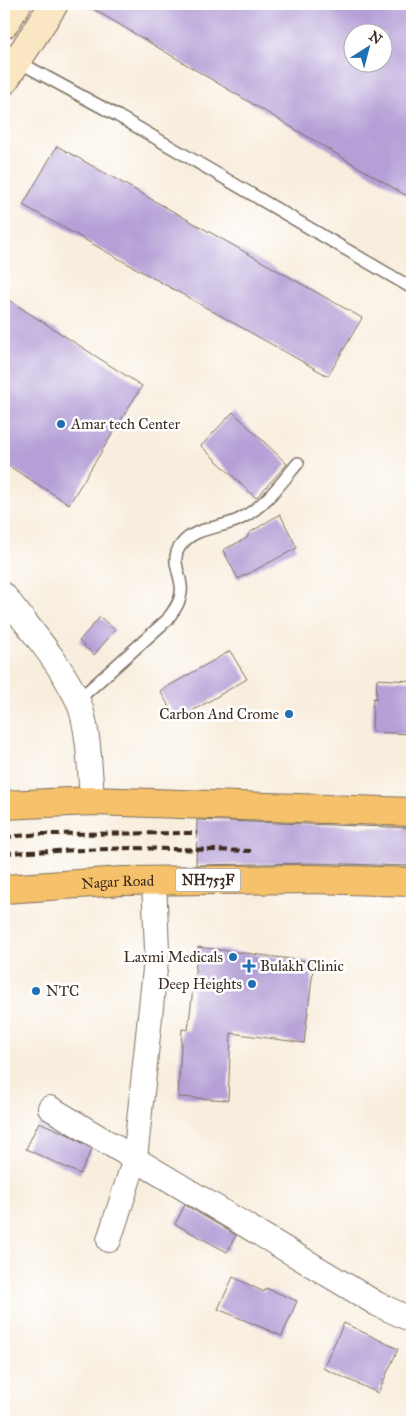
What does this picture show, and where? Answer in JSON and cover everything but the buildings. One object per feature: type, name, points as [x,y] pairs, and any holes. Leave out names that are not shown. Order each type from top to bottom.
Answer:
[{"type":"highway","points":[[4,805],[92,801],[412,812]]},
{"type":"highway","name":"Nagar Road","points":[[4,889],[154,880],[312,879],[412,882]]},
{"type":"main road","points":[[4,24],[17,4]]},
{"type":"main road","points":[[10,71],[54,4]]},
{"type":"street","points":[[4,595],[58,666],[78,700],[86,731],[92,801]]},
{"type":"street","points":[[109,1240],[135,1160],[157,950],[154,880]]},
{"type":"street","points":[[50,1108],[377,1304],[412,1320]]},
{"type":"lane","points":[[10,71],[118,116],[412,288]]},
{"type":"lane","points":[[78,700],[167,620],[178,606],[182,591],[175,561],[178,547],[188,536],[239,520],[267,501],[298,463]]},
{"type":"railway","points":[[4,837],[43,834],[197,833]]},
{"type":"railway","points":[[4,853],[133,848],[251,851]]},
{"type":"place","name":"Amar tech Center","points":[[61,424]]},
{"type":"place","name":"Carbon And Crome","points":[[289,714]]},
{"type":"place","name":"Laxmi Medicals","points":[[233,957]]},
{"type":"place","name":"Bulakh Clinic","points":[[249,966]]},
{"type":"place","name":"Deep Heights","points":[[252,984]]},
{"type":"place","name":"NTC","points":[[36,991]]}]
